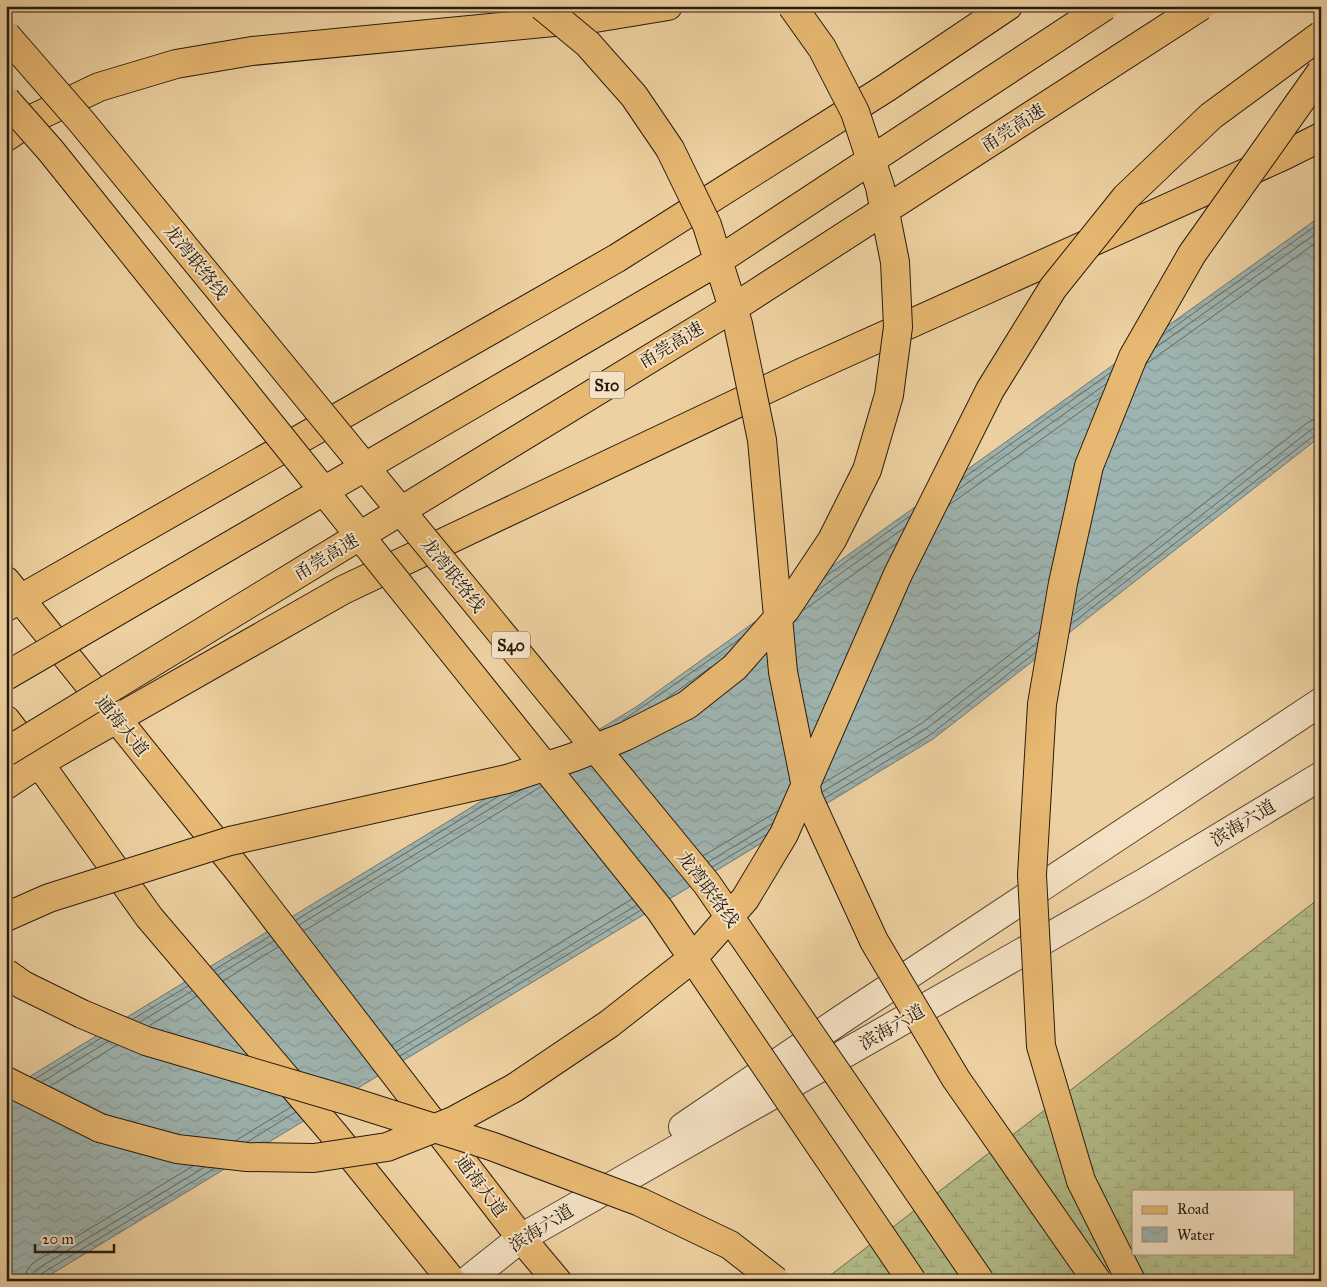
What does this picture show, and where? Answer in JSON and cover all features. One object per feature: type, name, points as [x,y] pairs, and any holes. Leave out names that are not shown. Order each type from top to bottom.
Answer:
[{"type":"main road","points":[[542,6],[588,44],[634,96],[670,149],[707,226],[738,324],[762,440],[782,672],[808,797],[874,941],[946,1063],[1097,1281]]},
{"type":"main road","points":[[6,137],[36,117],[99,87],[176,64],[252,52],[595,18],[668,6]]},
{"type":"main road","points":[[6,917],[49,898],[230,841],[507,779],[574,757],[626,736],[687,705],[735,667],[786,609],[832,540],[867,470],[889,395],[898,327],[895,262],[880,187],[855,112],[822,48],[792,6]]},
{"type":"main road","points":[[11,595],[618,258],[886,88],[1008,6]]},
{"type":"main road","points":[[6,676],[710,266],[1105,6]]},
{"type":"main road","name":"甬莞高速","points":[[6,752],[732,308],[1201,6]]},
{"type":"main road","name":"龙湾联络线","points":[[6,35],[81,121],[707,884],[980,1281]]},
{"type":"main road","points":[[6,1081],[100,1128],[177,1149],[247,1158],[314,1158],[387,1147],[453,1122],[514,1088],[609,1024],[693,958],[745,899],[784,834],[898,574],[990,390],[1053,288],[1126,197],[1211,116],[1321,35]]},
{"type":"main road","points":[[1131,1281],[1081,1181],[1041,1046],[1032,875],[1042,704],[1063,583],[1090,466],[1134,357],[1192,254],[1321,72]]},
{"type":"main road","points":[[6,100],[51,151],[660,910],[912,1281]]},
{"type":"main road","points":[[6,785],[115,718],[342,590],[801,372],[1283,156],[1321,137]]},
{"type":"main road","name":"通海大道","points":[[11,595],[115,718],[239,871],[556,1281]]},
{"type":"main road","points":[[6,720],[149,917],[333,1133],[452,1281]]},
{"type":"main road","points":[[6,973],[23,985],[82,1014],[146,1041],[346,1100],[482,1143],[640,1202],[730,1245],[776,1281]]},
{"type":"street","points":[[521,1238],[842,1019],[1321,702]]},
{"type":"street","name":"滨海六道","points":[[467,1281],[521,1238],[1142,884],[1321,776]]},
{"type":"green space","points":[[1321,897],[1321,1281],[823,1281]]},
{"type":"water","points":[[1321,216],[1321,436],[933,739],[40,1281],[6,1281],[6,1091],[636,707]]}]
